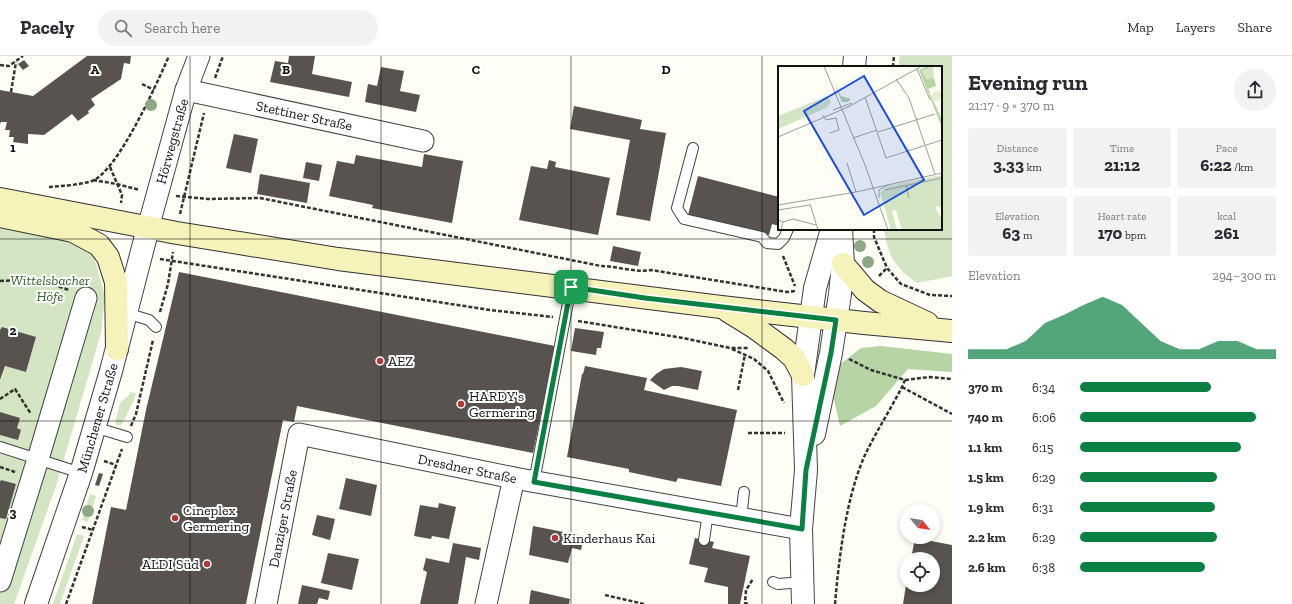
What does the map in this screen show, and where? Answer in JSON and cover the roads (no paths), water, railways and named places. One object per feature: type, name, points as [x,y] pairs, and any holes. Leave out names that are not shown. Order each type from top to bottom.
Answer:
[{"type":"main road","points":[[0,199],[148,228],[338,259],[721,307],[836,320],[947,330]]},
{"type":"main road","points":[[0,216],[73,231],[99,244],[108,257],[116,282],[117,349]]},
{"type":"main road","points":[[843,264],[865,290],[880,301],[947,330]]},
{"type":"main road","points":[[721,307],[754,327],[784,349],[794,358],[804,375]]},
{"type":"street","name":"Hörwegstraße","points":[[148,228],[186,90],[199,56]]},
{"type":"street","points":[[854,66],[855,56]]},
{"type":"street","name":"Stettiner Straße","points":[[186,90],[423,141]]},
{"type":"street","name":"Münchener Straße","points":[[36,604],[81,473],[117,349],[148,228]]},
{"type":"street","points":[[803,604],[802,529],[806,470],[804,375],[815,288],[832,230]]},
{"type":"street","points":[[806,470],[831,353],[836,320],[843,264],[841,230]]},
{"type":"street","points":[[0,581],[86,298]]},
{"type":"street","name":"Dresdner Straße","points":[[299,434],[524,480],[802,529]]},
{"type":"street","name":"Danziger Straße","points":[[266,604],[299,434]]},
{"type":"street","points":[[486,604],[524,480]]},
{"type":"lane","points":[[693,148],[677,208],[684,219],[762,237],[767,243],[778,244],[784,238],[788,230]]},
{"type":"lane","points":[[524,480],[565,319],[571,287]]},
{"type":"lane","points":[[126,313],[149,320],[156,327]]},
{"type":"lane","points":[[94,427],[127,437]]},
{"type":"lane","points":[[0,447],[81,473]]},
{"type":"lane","points":[[741,518],[744,492]]},
{"type":"lane","points":[[704,540],[708,512]]},
{"type":"lane","points":[[773,582],[778,584],[803,582]]},
{"type":"place","name":"AEZ","points":[[380,361]]},
{"type":"place","name":"HARDY's Germering","points":[[461,404]]},
{"type":"place","name":"Cineplex Germering","points":[[175,518]]},
{"type":"place","name":"Kinderhaus Kai","points":[[555,538]]},
{"type":"place","name":"ALDI Süd","points":[[207,564]]},
{"type":"park label","name":"Wittelsbacher Höfe","points":[[50,288]]}]
